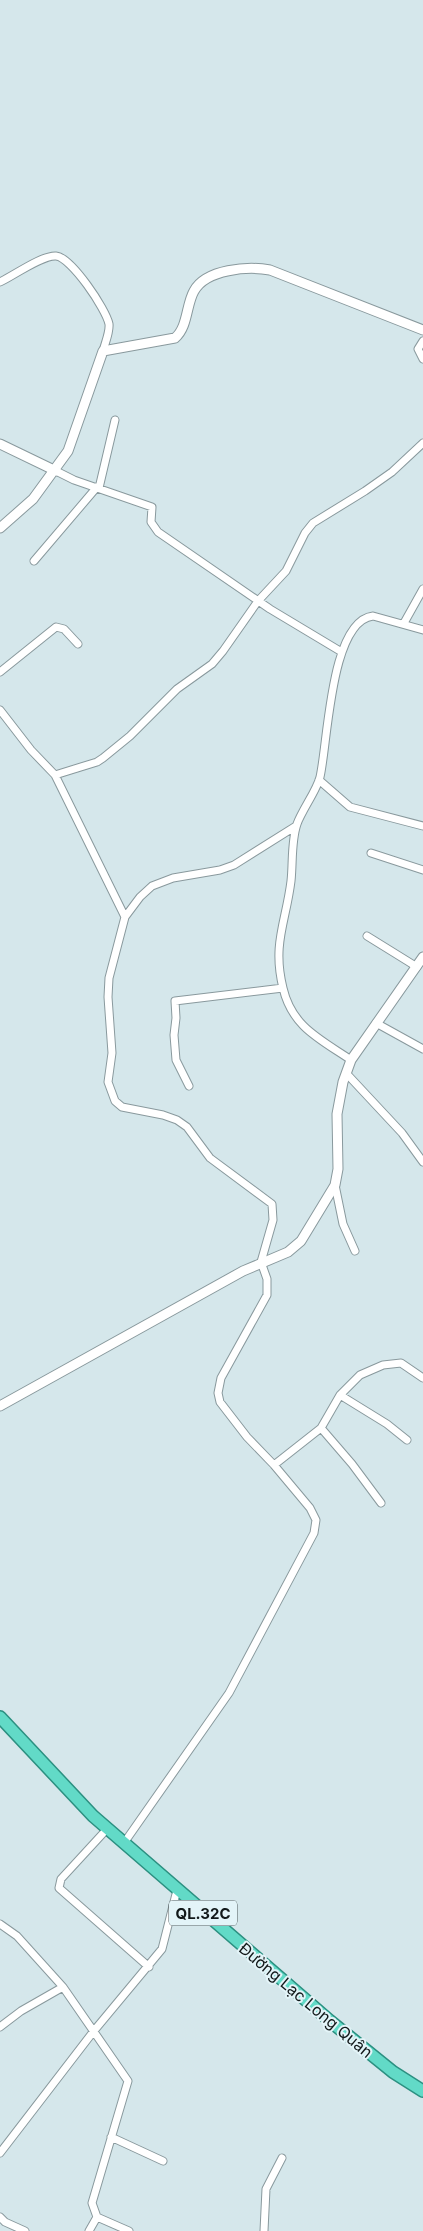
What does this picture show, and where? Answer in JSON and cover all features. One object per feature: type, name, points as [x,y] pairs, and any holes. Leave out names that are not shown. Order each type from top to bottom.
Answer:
[{"type":"highway","name":"Đường Lạc Long Quân","points":[[0,1717],[107,1829],[364,2050],[423,2091]]},
{"type":"street","points":[[0,282],[47,257],[56,256],[68,261],[94,297],[109,323],[104,351],[68,451],[56,471],[33,499],[0,528]]},
{"type":"street","points":[[104,351],[175,338],[180,332],[194,290],[204,281],[236,268],[256,267],[270,270],[423,330]]},
{"type":"street","points":[[423,341],[418,348],[423,359]]},
{"type":"street","points":[[34,561],[98,487],[115,420]]},
{"type":"street","points":[[55,775],[97,762],[130,736],[177,689],[212,664],[258,601],[289,567],[302,538],[313,523],[392,472],[423,443]]},
{"type":"street","points":[[0,444],[74,480],[152,506],[151,522],[158,532],[258,601],[312,636],[340,651]]},
{"type":"street","points":[[404,623],[423,589]]},
{"type":"street","points":[[351,1060],[300,1024],[291,1012],[283,988],[278,947],[291,882],[296,826],[319,780],[340,651],[356,624],[367,617],[380,617],[423,630]]},
{"type":"street","points":[[0,672],[56,628],[64,629],[78,644]]},
{"type":"street","points":[[0,710],[31,750],[55,775],[125,917]]},
{"type":"street","points":[[319,780],[350,807],[423,826]]},
{"type":"street","points":[[124,1843],[229,1693],[314,1533],[317,1523],[310,1508],[274,1465],[247,1437],[220,1402],[218,1393],[221,1378],[267,1295],[268,1279],[261,1262],[274,1216],[270,1201],[210,1158],[187,1127],[177,1120],[163,1115],[122,1107],[111,1092],[108,1082],[112,1053],[108,996],[109,978],[125,917],[140,897],[152,886],[167,879],[220,870],[234,865],[296,826]]},
{"type":"street","points":[[371,853],[423,870]]},
{"type":"street","points":[[366,936],[417,967]]},
{"type":"street","points":[[355,1251],[343,1224],[336,1185],[338,1169],[337,1114],[346,1073],[351,1060],[423,957]]},
{"type":"street","points":[[190,1086],[176,1060],[175,1001],[283,988]]},
{"type":"street","points":[[376,1024],[423,1049]]},
{"type":"street","points":[[346,1073],[402,1133],[423,1162]]},
{"type":"street","points":[[0,1406],[261,1262],[288,1252],[295,1247],[336,1185]]},
{"type":"street","points":[[274,1465],[321,1428],[340,1395],[360,1375],[389,1364],[401,1363],[423,1378]]},
{"type":"street","points":[[340,1395],[387,1424],[407,1440]]},
{"type":"street","points":[[321,1428],[352,1464],[381,1504]]},
{"type":"street","points":[[107,1829],[61,1879],[59,1888],[150,1967]]},
{"type":"street","points":[[0,2153],[93,2032],[150,1967],[163,1946],[177,1890]]},
{"type":"street","points":[[0,1924],[17,1936],[63,1987],[128,2081],[92,2203],[97,2217],[129,2231]]},
{"type":"street","points":[[0,2027],[22,2011],[63,1987]]},
{"type":"street","points":[[111,2137],[162,2161]]},
{"type":"street","points":[[264,2231],[266,2189],[282,2158]]},
{"type":"street","points":[[0,2217],[5,2222],[25,2231]]},
{"type":"street","points":[[89,2231],[97,2217]]}]
